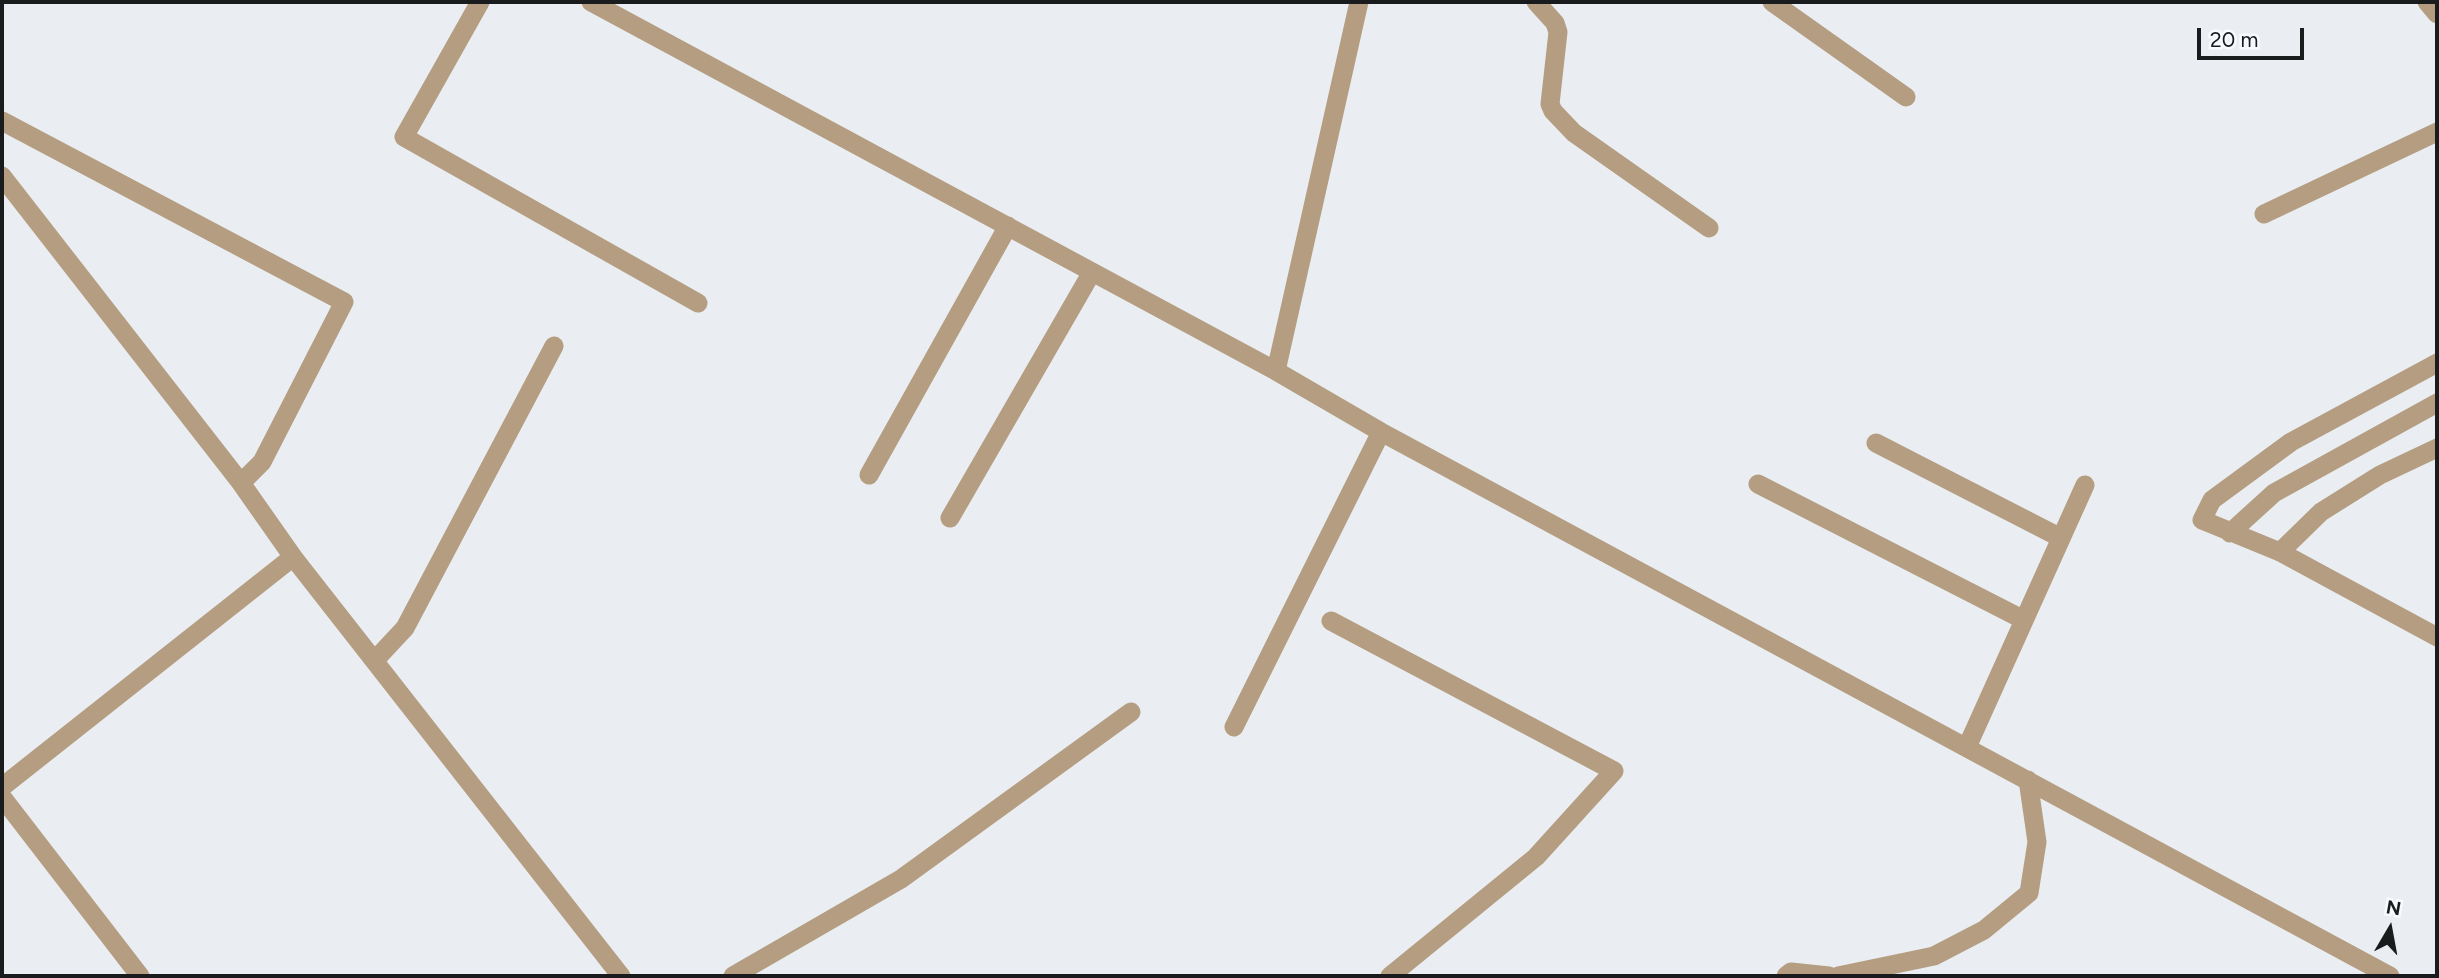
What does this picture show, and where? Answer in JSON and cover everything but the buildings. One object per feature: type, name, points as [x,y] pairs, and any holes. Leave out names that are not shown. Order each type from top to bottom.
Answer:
[{"type":"street","points":[[480,2],[404,137],[698,303]]},
{"type":"street","points":[[591,2],[2390,976]]},
{"type":"street","points":[[1276,371],[1359,2]]},
{"type":"street","points":[[1536,2],[1555,23],[1558,32],[1550,104],[1552,111],[1574,133],[1709,228]]},
{"type":"street","points":[[1772,2],[1906,97]]},
{"type":"street","points":[[2427,2],[2437,14]]},
{"type":"street","points":[[2,121],[344,302],[262,462],[241,483]]},
{"type":"street","points":[[2264,214],[2437,132]]},
{"type":"street","points":[[2,176],[241,483],[293,557],[376,659],[518,847],[621,976]]},
{"type":"street","points":[[869,475],[1008,226]]},
{"type":"street","points":[[950,518],[1092,272]]},
{"type":"street","points":[[376,659],[405,628],[554,346]]},
{"type":"street","points":[[2437,363],[2291,442],[2212,500],[2202,520],[2280,552],[2437,637]]},
{"type":"street","points":[[2230,533],[2274,493],[2437,403]]},
{"type":"street","points":[[1234,727],[1381,432]]},
{"type":"street","points":[[1876,443],[2061,538]]},
{"type":"street","points":[[2280,552],[2320,513],[2380,475],[2437,448]]},
{"type":"street","points":[[1758,484],[2024,620]]},
{"type":"street","points":[[1967,747],[2085,485]]},
{"type":"street","points":[[2,787],[293,557]]},
{"type":"street","points":[[1331,621],[1614,771],[1536,857],[1390,976]]},
{"type":"street","points":[[733,976],[901,879],[1131,712]]},
{"type":"street","points":[[1838,976],[1934,956],[1984,930],[2029,893],[2037,842],[2028,780]]},
{"type":"street","points":[[2,797],[141,976]]},
{"type":"street","points":[[1786,976],[1791,972],[1829,976]]}]
